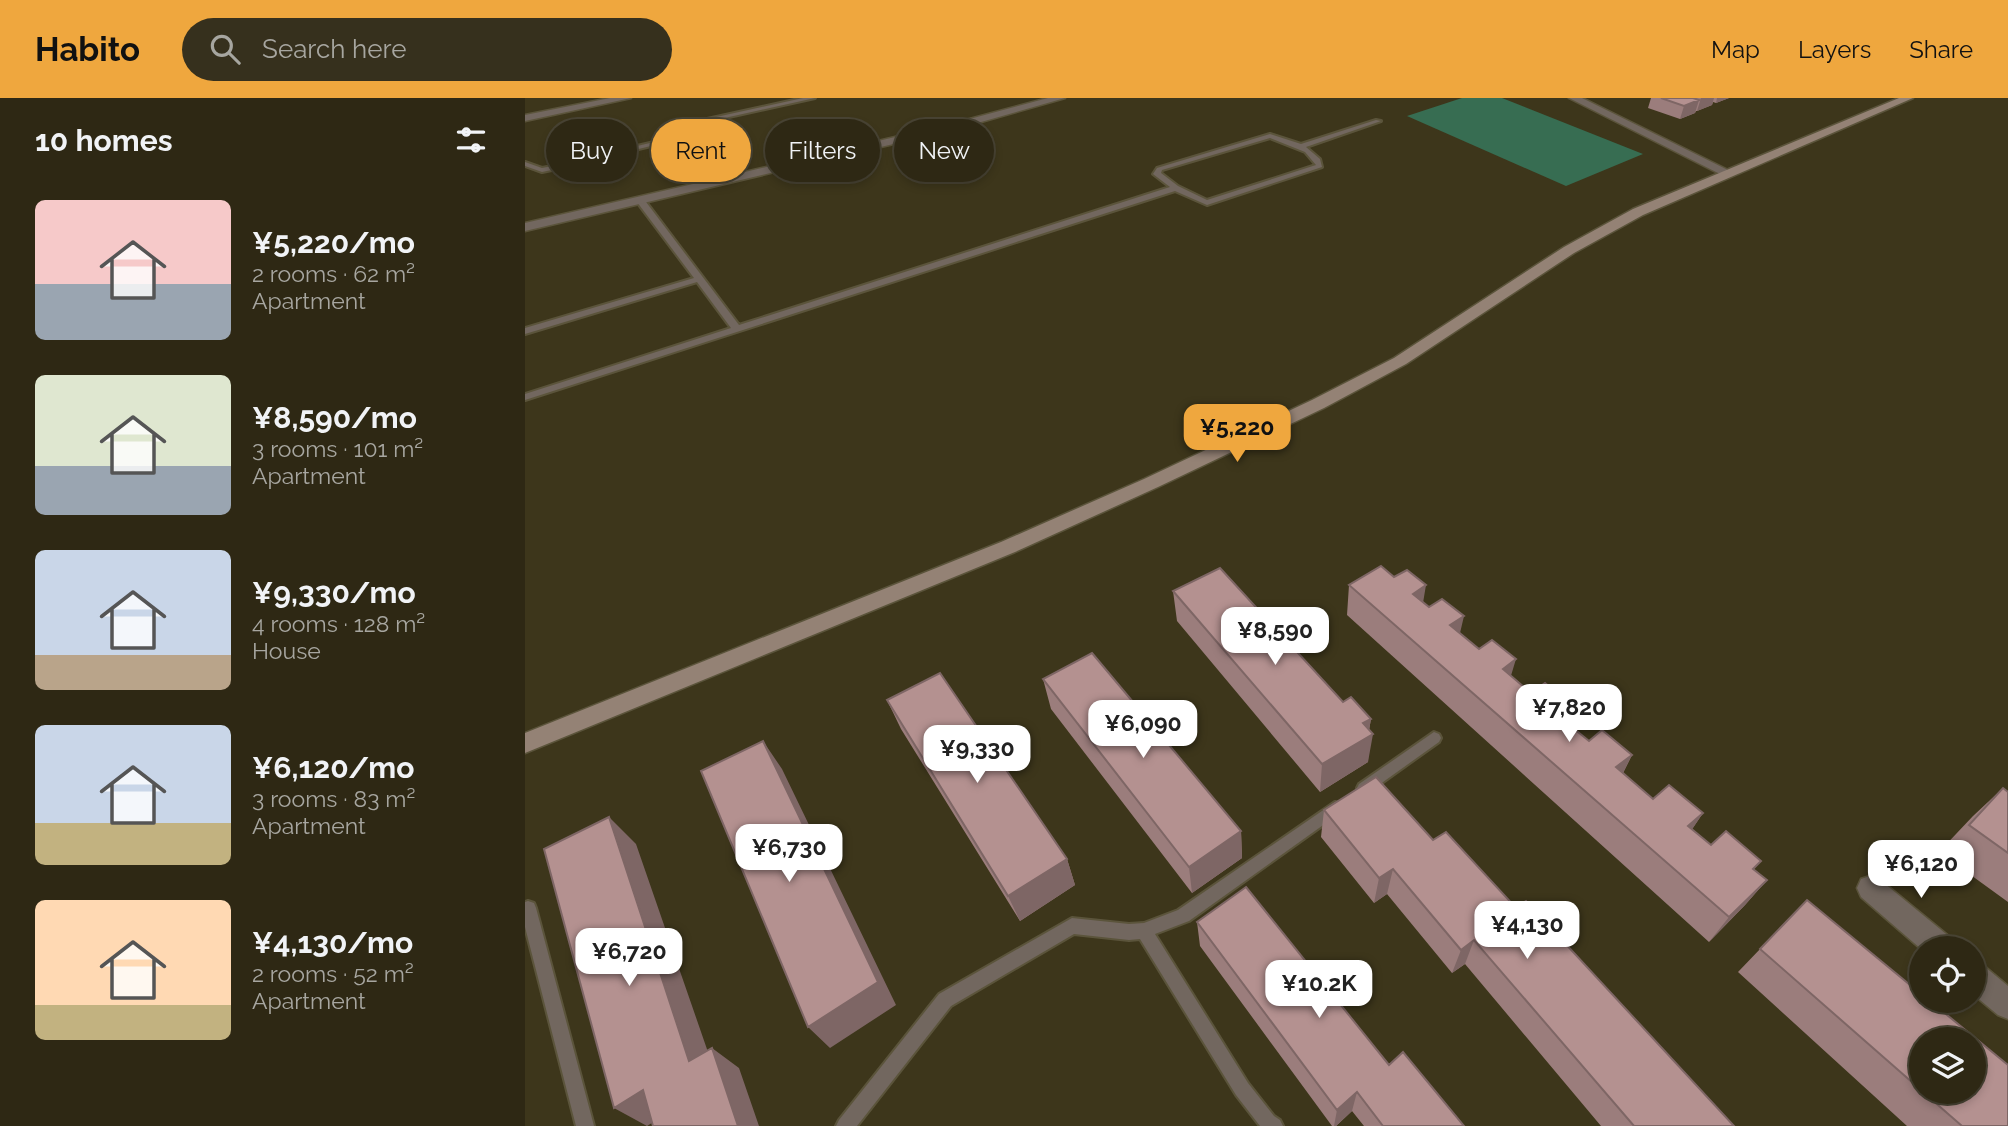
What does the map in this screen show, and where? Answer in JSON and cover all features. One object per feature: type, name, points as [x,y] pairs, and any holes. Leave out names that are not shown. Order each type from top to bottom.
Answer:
[{"type":"street","points":[[525,118],[626,98]]},
{"type":"street","points":[[525,227],[942,129],[1060,98]]},
{"type":"street","points":[[1574,98],[1728,173]]},
{"type":"street","points":[[525,743],[1008,547],[1163,477],[1361,383],[1400,361],[1569,250],[1638,212],[1908,98]]},
{"type":"street","points":[[1870,888],[1927,936]]},
{"type":"street","points":[[1986,986],[2008,1005]]},
{"type":"lane","points":[[525,164],[541,170],[552,168],[686,136],[701,122],[812,98]]},
{"type":"lane","points":[[1300,147],[1378,121]]},
{"type":"lane","points":[[1264,137],[1275,137],[1300,147],[1317,158],[1320,166],[1207,203],[1175,188],[1157,174],[1159,169],[1264,137]]},
{"type":"lane","points":[[525,397],[1175,188]]},
{"type":"lane","points":[[640,200],[737,329]]},
{"type":"lane","points":[[525,331],[699,279]]},
{"type":"lane","points":[[845,1126],[945,1000],[1072,926],[1144,931],[1183,916],[1434,738]]},
{"type":"lane","points":[[528,908],[585,1126]]},
{"type":"lane","points":[[1144,931],[1242,1089],[1274,1126]]},
{"type":"green space","points":[[1462,98],[1502,98],[1643,154],[1566,186],[1407,116]]},
{"type":"building","points":[[1661,98],[1693,98],[1699,100],[1684,106]]},
{"type":"building","points":[[1381,566],[1394,577],[1407,570],[1426,585],[1413,594],[1429,607],[1442,599],[1464,616],[1450,625],[1479,649],[1492,640],[1516,659],[1503,669],[1531,693],[1545,683],[1570,704],[1556,714],[1589,741],[1602,730],[1632,755],[1616,767],[1653,799],[1669,785],[1703,813],[1688,826],[1711,845],[1726,831],[1761,861],[1753,869],[1767,880],[1729,917],[1349,585]]},
{"type":"building","points":[[1220,568],[1343,702],[1351,697],[1371,719],[1363,723],[1373,734],[1322,764],[1173,591]]},
{"type":"building","points":[[1092,653],[1241,831],[1189,867],[1043,679]]},
{"type":"building","points":[[940,673],[1067,859],[1008,896],[887,700]]},
{"type":"building","points":[[763,741],[878,982],[808,1027],[701,771]]},
{"type":"building","points":[[1376,777],[1433,840],[1446,832],[1516,908],[1526,901],[1734,1126],[1634,1126],[1474,940],[1461,950],[1393,869],[1379,878],[1324,810]]},
{"type":"building","points":[[2003,788],[2008,792],[2008,853],[1969,825]]},
{"type":"building","points":[[609,817],[689,1061],[712,1048],[738,1126],[653,1126],[643,1090],[614,1108],[544,849]]},
{"type":"building","points":[[1246,887],[1389,1065],[1403,1052],[1464,1126],[1383,1126],[1357,1092],[1337,1110],[1197,922]]},
{"type":"building","points":[[1807,900],[1909,984],[1909,1013],[1945,1013],[1962,1027],[1909,1027],[1909,1079],[1760,949]]},
{"type":"building","points":[[1986,1047],[2008,1065],[2008,1126],[1962,1126],[1937,1104],[1986,1104]]}]
